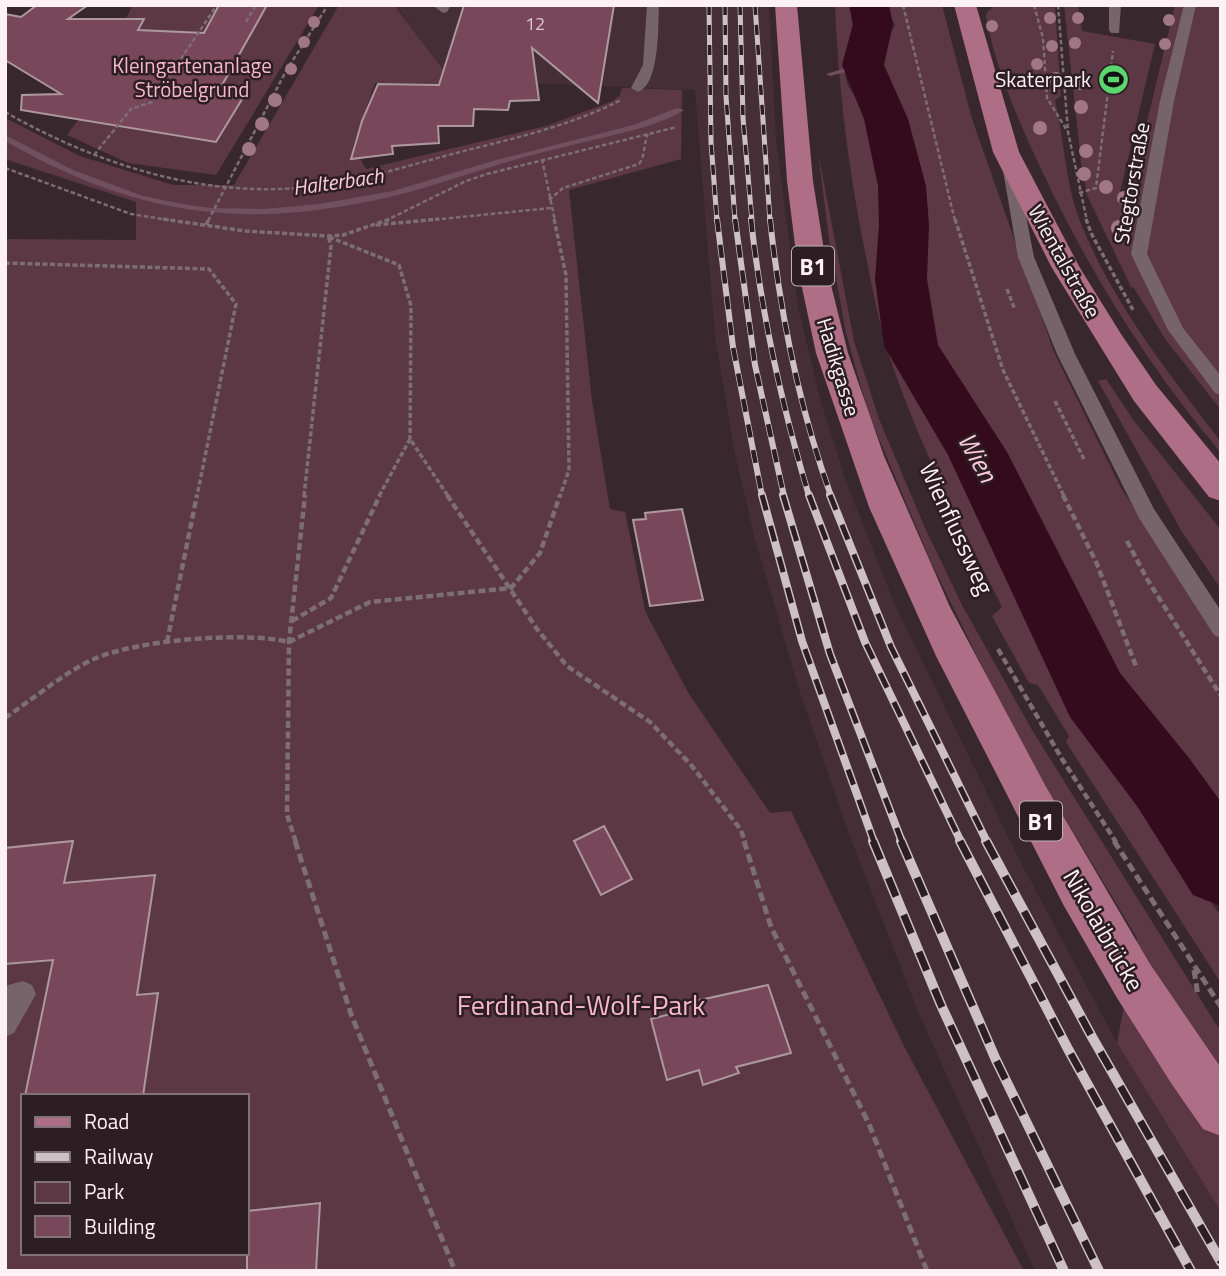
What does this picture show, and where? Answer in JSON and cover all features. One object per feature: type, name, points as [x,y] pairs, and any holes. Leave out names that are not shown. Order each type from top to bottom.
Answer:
[{"type":"main road","name":"Hadikgasse","points":[[786,5],[807,240],[831,352],[888,516]]},
{"type":"main road","name":"Wientalstraße","points":[[965,5],[1006,152],[1066,268],[1145,393],[1221,488]]},
{"type":"main road","name":"Nikolaibrücke","points":[[888,516],[969,685],[1046,832],[1169,1040],[1221,1111]]},
{"type":"lane","points":[[438,5],[443,9],[445,5]]},
{"type":"lane","points":[[638,88],[649,65],[653,5]]},
{"type":"lane","points":[[1115,5],[1115,30]]},
{"type":"lane","name":"Stegtorstraße","points":[[1191,5],[1167,101],[1139,254],[1176,330],[1221,389]]},
{"type":"lane","points":[[1006,152],[1026,257],[1066,354],[1146,513],[1221,629]]},
{"type":"lane","points":[[5,999],[23,994],[5,1024]]},
{"type":"path","points":[[94,155],[131,109],[152,102],[217,5]]},
{"type":"path","points":[[246,22],[256,5]]},
{"type":"path","points":[[206,225],[286,71],[328,5]]},
{"type":"path","points":[[903,5],[960,241],[1003,370],[1097,564],[1137,669]]},
{"type":"path","points":[[1034,5],[1043,38],[1047,98],[1068,132]]},
{"type":"path","points":[[1058,5],[1068,132],[1079,193],[1096,188],[1115,30]]},
{"type":"path","points":[[5,112],[127,168],[225,189],[299,187],[356,178],[548,130],[612,105],[638,88]]},
{"type":"path","points":[[5,168],[131,214],[245,232],[328,236],[343,235],[401,215],[466,181],[542,159],[677,127]]},
{"type":"path","points":[[549,200],[563,188],[639,164],[645,155],[644,142],[648,133]]},
{"type":"path","points":[[5,718],[93,659],[146,643],[268,637],[289,642],[370,602],[511,588],[540,553],[569,470],[566,275],[542,159]]},
{"type":"path","points":[[369,226],[551,208]]},
{"type":"path","points":[[292,621],[331,598],[363,527],[410,439],[411,306],[398,265],[328,236]]},
{"type":"path","points":[[328,236],[331,246],[289,642],[287,815],[351,1014],[455,1271]]},
{"type":"path","points":[[5,263],[209,269],[236,304],[167,642]]},
{"type":"path","points":[[410,439],[537,629],[567,666],[650,722],[692,766],[741,830],[771,927],[869,1124],[927,1271]]},
{"type":"path","points":[[997,648],[1062,759],[1221,1007]]},
{"type":"shaded area","points":[[395,5],[769,5],[776,140],[798,307],[821,402],[847,484],[895,605],[1019,859],[1117,1043],[1221,1212],[1221,1271],[1035,1271],[919,1014],[849,834],[800,692],[754,536],[734,449],[715,337],[695,90],[451,80]]},
{"type":"green space","name":"Kleingartenanlage Ströbelgrund","points":[[133,5],[319,5],[216,175],[128,163],[67,135],[124,58],[117,36]]},
{"type":"green space","name":"Ferdinand-Wolf-Park","points":[[339,5],[394,5],[451,80],[450,84],[375,83],[353,146],[366,169],[546,126],[613,101],[620,95],[622,88],[682,90],[681,159],[569,190],[592,401],[610,509],[625,512],[645,610],[689,694],[770,813],[791,811],[905,1048],[1024,1271],[5,1271],[5,239],[136,240],[136,202],[5,159],[5,118],[80,156],[173,185],[234,185]]},
{"type":"green space","points":[[835,5],[854,5],[852,21],[860,33],[850,47],[858,68],[845,75],[848,86],[871,119],[895,255],[878,264],[892,335],[935,402],[963,455],[962,471],[980,490],[1009,551],[1005,566],[1060,676],[1094,727],[1136,771],[1140,795],[1221,917],[1221,983],[1066,742],[1069,736],[1038,685],[1029,683],[992,616],[1002,607],[942,486],[902,393],[882,329],[856,204],[841,91]]},
{"type":"green space","points":[[883,5],[942,5],[972,119],[1054,352],[1121,488],[1221,637],[1221,840],[1112,686],[969,402],[934,363],[921,341],[912,264],[926,254],[920,184],[901,125],[880,79],[877,59],[895,25]]},
{"type":"green space","points":[[995,5],[1055,5],[1061,96],[1055,100],[1070,188],[1078,216],[1106,277],[1123,306],[1160,361],[1221,442],[1221,453],[1169,387],[1122,318],[1060,209],[1002,76],[986,17],[987,12]]},
{"type":"green space","points":[[1064,5],[1078,5],[1082,31],[1155,44],[1120,192],[1130,193],[1175,5],[1221,5],[1221,410],[1166,340],[1131,287],[1087,195]]},
{"type":"green space","points":[[818,152],[854,341],[879,419],[925,528],[962,605],[1032,730],[1221,1032],[1221,1212],[1117,1043],[1137,938],[1019,742],[931,562],[869,415],[846,333],[829,239]]},
{"type":"green space","points":[[1106,379],[1134,421],[1221,530],[1221,589],[1182,532],[1098,381]]},
{"type":"building","points":[[37,5],[88,5],[68,19],[144,19],[138,30],[204,33],[219,5],[267,5],[221,87],[247,91],[216,142],[21,110],[22,95],[61,94],[5,60],[5,14],[21,17]]},
{"type":"building","points":[[464,5],[614,5],[598,103],[532,48],[539,100],[510,101],[508,110],[474,109],[473,126],[438,126],[439,143],[392,146],[393,154],[351,159],[362,121],[378,84],[439,85]]},
{"type":"building","points":[[682,509],[703,600],[650,606],[633,520],[646,519],[645,513]]},
{"type":"building","points":[[604,826],[632,879],[601,895],[574,841]]},
{"type":"building","points":[[73,841],[64,883],[155,875],[137,995],[158,993],[143,1094],[25,1094],[53,960],[5,964],[5,848]]},
{"type":"building","points":[[768,985],[791,1053],[736,1067],[739,1073],[703,1085],[699,1070],[667,1080],[651,1019],[686,1010],[682,1004]]},
{"type":"building","points":[[320,1203],[316,1271],[247,1271],[248,1211]]},
{"type":"waterway","name":"Wien","points":[[869,5],[873,24],[863,65],[886,119],[902,186],[904,225],[901,279],[911,346],[977,452],[1095,695],[1163,782],[1221,868]]},
{"type":"waterway","name":"Halterbach","points":[[830,74],[863,65]]},
{"type":"waterway","name":"Halterbach","points":[[5,137],[70,172],[140,198],[212,211],[291,210],[394,193],[636,126],[680,110]]},
{"type":"railway","points":[[709,5],[711,142],[717,221]]},
{"type":"railway","points":[[725,5],[726,96],[735,221]]},
{"type":"railway","points":[[740,5],[743,118],[752,221]]},
{"type":"railway","points":[[755,5],[770,221]]},
{"type":"railway","points":[[717,219],[733,347],[762,496]]},
{"type":"railway","points":[[735,219],[755,365],[784,496]]},
{"type":"railway","points":[[751,219],[760,289],[774,359],[809,496]]},
{"type":"railway","points":[[770,219],[792,359],[809,428],[831,496]]},
{"type":"railway","points":[[762,495],[802,641],[874,842]]},
{"type":"railway","points":[[783,495],[830,654],[902,842]]},
{"type":"railway","points":[[809,495],[865,642],[961,842]]},
{"type":"railway","points":[[830,495],[891,647],[987,842]]},
{"type":"railway","points":[[873,841],[941,1005],[1064,1271]]},
{"type":"railway","points":[[901,841],[996,1060],[1099,1271]]},
{"type":"railway","points":[[960,841],[1068,1049],[1191,1271]]},
{"type":"railway","points":[[986,841],[1092,1037],[1221,1262]]},
{"type":"place","name":"Skaterpark","points":[[1114,79]]}]
